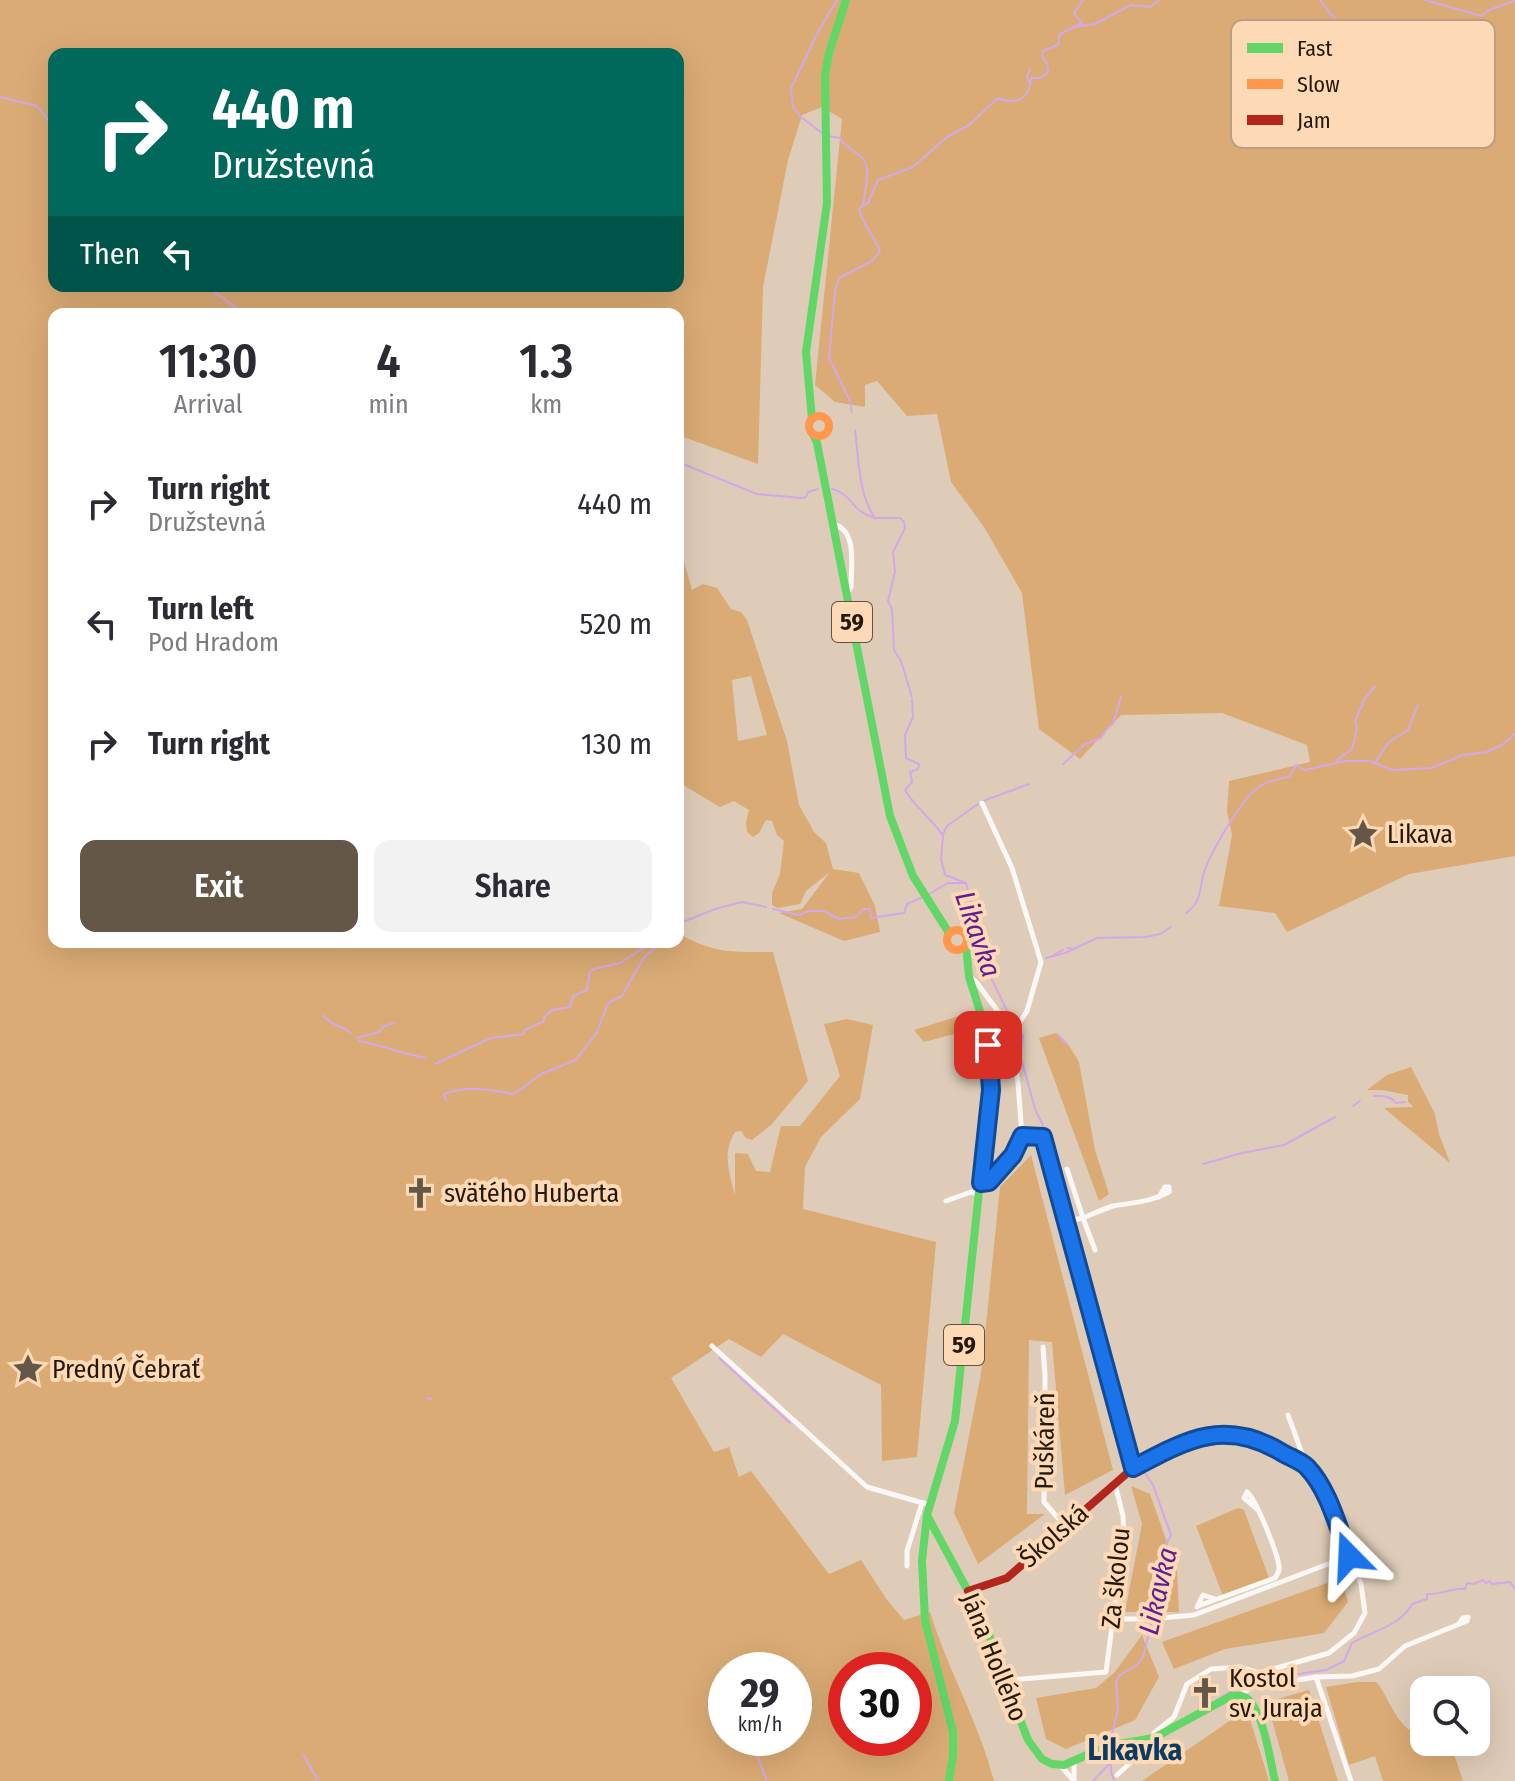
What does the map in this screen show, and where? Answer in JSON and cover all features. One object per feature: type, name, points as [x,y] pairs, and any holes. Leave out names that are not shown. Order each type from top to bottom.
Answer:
[{"type":"main road","name":"59","points":[[846,0],[827,64],[827,203],[809,321],[806,369],[813,413],[809,426],[820,461],[890,816],[907,864],[930,904],[954,932],[967,936],[965,957],[987,1033],[991,1067],[954,1427],[946,1459],[926,1504],[928,1517],[922,1553],[922,1600],[927,1635],[954,1722],[954,1754],[949,1781]]},
{"type":"main road","name":"59","points":[[809,393],[816,408],[830,424],[820,461]]},
{"type":"main road","points":[[812,419],[823,416]]},
{"type":"main road","points":[[813,434],[820,436],[827,433]]},
{"type":"main road","name":"59","points":[[954,932],[948,942],[965,957]]},
{"type":"main road","points":[[956,950],[966,945]]},
{"type":"main road","name":"Školská","points":[[968,1591],[1007,1578],[1133,1468],[1180,1443],[1222,1433],[1240,1434],[1263,1441],[1307,1467]]},
{"type":"main road","name":"Jána Hollého","points":[[928,1517],[968,1591],[1010,1680],[1018,1714],[1032,1747],[1042,1759],[1060,1765]]},
{"type":"main road","points":[[1060,1765],[1110,1745],[1154,1738],[1231,1696],[1241,1695],[1248,1699],[1256,1712],[1275,1781]]},
{"type":"street","points":[[832,524],[847,533],[850,543],[851,587],[846,594]]},
{"type":"street","points":[[982,803],[1012,868],[1041,962],[1027,1011],[1015,1027]]},
{"type":"street","points":[[969,977],[1015,1027],[1022,1136],[1013,1155],[989,1182],[981,1183]]},
{"type":"street","points":[[1022,1136],[1043,1137],[1047,1145],[1133,1468]]},
{"type":"street","points":[[1067,1169],[1095,1250]]},
{"type":"street","points":[[946,1201],[971,1192],[980,1195]]},
{"type":"street","points":[[1067,1221],[1111,1207],[1134,1205],[1159,1197]]},
{"type":"street","points":[[712,1346],[867,1487],[926,1504],[907,1551],[907,1566]]},
{"type":"street","name":"Puškáreň","points":[[1043,1347],[1044,1502],[1065,1526]]},
{"type":"street","points":[[1117,1775],[1154,1738],[1154,1733],[1174,1717],[1187,1684],[1211,1669],[1241,1667],[1259,1673],[1320,1657],[1344,1643],[1354,1633],[1365,1613],[1361,1584],[1326,1497],[1307,1467],[1288,1415]]},
{"type":"street","name":"Za školou","points":[[1010,1680],[1106,1672],[1125,1523],[1115,1484]]},
{"type":"street","points":[[1194,1615],[1203,1595],[1217,1599],[1275,1578],[1279,1571],[1257,1509]]},
{"type":"street","points":[[1113,1619],[1194,1615],[1349,1556]]},
{"type":"street","points":[[1255,1684],[1352,1676],[1379,1669],[1405,1646],[1459,1624]]},
{"type":"street","points":[[1241,1695],[1255,1684],[1259,1673]]},
{"type":"street","points":[[1316,1677],[1351,1781]]},
{"type":"street","points":[[1074,1761],[1074,1780]]},
{"type":"street","name":"Jána Hollého","points":[[1060,1765],[1074,1780]]},
{"type":"shaded area","points":[[0,0],[1515,0],[1515,856],[1409,874],[1287,932],[1275,913],[1219,906],[1232,835],[1227,812],[1229,781],[1310,762],[1307,745],[1222,713],[1121,715],[1080,759],[1039,729],[1022,593],[984,527],[951,482],[937,414],[907,416],[877,381],[865,385],[865,407],[835,402],[815,385],[842,119],[822,107],[802,115],[788,160],[763,287],[758,464],[684,437],[684,308],[48,308],[48,948],[684,948],[684,936],[702,945],[724,950],[773,952],[808,1081],[771,1125],[752,1140],[741,1131],[735,1132],[728,1155],[735,1195],[735,1153],[748,1154],[756,1171],[770,1172],[781,1126],[800,1126],[840,1076],[824,1024],[847,1019],[873,1025],[860,1099],[821,1137],[805,1167],[803,1209],[936,1242],[917,1457],[882,1461],[881,1385],[783,1334],[761,1357],[729,1339],[671,1378],[714,1452],[729,1447],[739,1477],[751,1471],[829,1574],[861,1560],[904,1620],[930,1612],[994,1781],[0,1781]]},
{"type":"shaded area","points":[[684,562],[692,590],[703,584],[717,588],[731,609],[741,612],[747,620],[787,741],[799,805],[814,832],[826,843],[833,869],[859,873],[875,906],[880,932],[844,941],[779,913],[802,909],[830,872],[806,891],[800,904],[778,908],[772,905],[784,841],[777,835],[772,821],[766,820],[753,837],[747,832],[749,810],[734,801],[720,807],[684,786]],"holes":[[[751,676],[767,735],[738,741],[732,680]]]},
{"type":"shaded area","points":[[972,1012],[977,1028],[924,1042],[914,1030]]},
{"type":"shaded area","points":[[1056,1033],[1068,1044],[1079,1062],[1095,1150],[1109,1194],[1099,1201],[1039,1038]]},
{"type":"shaded area","points":[[1411,1067],[1435,1114],[1450,1163],[1384,1108],[1414,1107],[1408,1102],[1408,1095],[1367,1090],[1387,1075]]},
{"type":"shaded area","points":[[1031,1155],[1113,1470],[1065,1495],[1052,1342],[1029,1340],[1027,1514],[1045,1514],[978,1564],[954,1513],[981,1374],[1000,1187]]},
{"type":"shaded area","points":[[1131,1486],[1150,1494],[1177,1571],[1179,1612],[1125,1612],[1142,1524]]},
{"type":"shaded area","points":[[1238,1508],[1244,1510],[1269,1578],[1223,1596],[1196,1526]]},
{"type":"shaded area","points":[[1341,1578],[1348,1602],[1324,1633],[1225,1649],[1174,1669],[1162,1642]]},
{"type":"shaded area","points":[[1142,1635],[1159,1677],[1135,1720],[1066,1749],[1046,1739],[1036,1698],[1096,1688],[1115,1672]]},
{"type":"shaded area","points":[[1376,1682],[1392,1709],[1410,1730],[1410,1756],[1455,1756],[1463,1781],[1383,1781],[1375,1756],[1349,1765],[1326,1687]]},
{"type":"shaded area","points":[[1309,1690],[1338,1781],[1289,1781],[1267,1702]]},
{"type":"shaded area","points":[[1247,1709],[1269,1781],[1142,1781]]},
{"type":"waterway","name":"Likavka","points":[[822,133],[793,107],[791,88],[837,0]]},
{"type":"waterway","points":[[864,205],[868,203],[878,180],[913,167],[947,137],[969,125],[998,98],[1011,101],[1025,95],[1031,78],[1041,78],[1048,72],[1043,51],[1058,45],[1060,34],[1082,23],[1074,13],[1083,0]]},
{"type":"waterway","points":[[1073,27],[1095,24],[1131,5],[1150,7],[1159,0]]},
{"type":"waterway","points":[[1320,0],[1336,20]]},
{"type":"waterway","points":[[1425,0],[1481,16],[1515,1]]},
{"type":"waterway","points":[[1030,69],[1027,77],[1030,83]]},
{"type":"waterway","points":[[0,97],[37,106],[48,120]]},
{"type":"waterway","name":"Likavka","points":[[828,136],[840,138],[866,164],[863,206],[859,209],[880,251],[872,261],[839,278],[835,291],[829,358],[850,401],[852,412]]},
{"type":"waterway","points":[[214,292],[237,308]]},
{"type":"waterway","name":"Likavka","points":[[855,430],[860,476],[869,508],[875,518],[900,518],[904,522],[905,528],[893,552],[895,572],[888,601],[892,609],[894,650],[901,661],[912,697]]},
{"type":"waterway","points":[[684,464],[757,494],[802,498],[818,489]]},
{"type":"waterway","points":[[832,489],[875,518]]},
{"type":"waterway","points":[[1336,761],[1352,749],[1357,729],[1355,721],[1365,698],[1375,686]]},
{"type":"waterway","points":[[1086,744],[1101,738],[1113,724],[1121,697]]},
{"type":"waterway","name":"Likavka","points":[[912,700],[913,717],[905,735],[906,758],[919,764],[918,769],[910,772],[912,782],[905,790],[943,836],[941,859],[945,875],[966,883],[982,959],[1010,1017],[1023,1035],[1021,1058],[1035,1109],[1052,1144],[1069,1196],[1131,1427],[1137,1462]]},
{"type":"waterway","points":[[1375,763],[1388,743],[1408,730],[1418,705]]},
{"type":"waterway","points":[[1186,913],[1197,901],[1212,855],[1245,801],[1260,786],[1290,776],[1296,765],[1304,770],[1345,761],[1369,761],[1392,770],[1431,768],[1463,755],[1487,752],[1515,734]]},
{"type":"waterway","points":[[1063,764],[1085,744]]},
{"type":"waterway","points":[[983,801],[1029,784]]},
{"type":"waterway","points":[[943,834],[947,826],[978,804]]},
{"type":"waterway","points":[[929,894],[948,883],[964,883]]},
{"type":"waterway","points":[[773,909],[799,915],[824,911],[839,919],[857,917],[863,909],[870,909],[871,918],[904,913],[907,904],[921,898]]},
{"type":"waterway","points":[[684,922],[742,902],[766,907]]},
{"type":"waterway","points":[[1046,958],[1097,938],[1146,937],[1160,934],[1171,927]]},
{"type":"waterway","points":[[435,1064],[491,1038],[523,1034],[544,1021],[552,1010],[570,1007],[573,996],[587,990],[590,972],[594,969],[620,963],[644,948]]},
{"type":"waterway","points":[[446,1101],[444,1094],[461,1090],[514,1094],[541,1074],[576,1060],[597,1032],[608,1003],[622,996],[643,959],[655,948]]},
{"type":"waterway","points":[[1067,948],[1075,949]]},
{"type":"waterway","points":[[1054,955],[1063,950]]},
{"type":"waterway","points":[[323,1015],[351,1033]]},
{"type":"waterway","points":[[357,1038],[379,1032],[384,1026],[394,1023]]},
{"type":"waterway","points":[[1058,1035],[1068,1045]]},
{"type":"waterway","points":[[359,1041],[426,1058]]},
{"type":"waterway","points":[[1374,1096],[1386,1096],[1396,1103],[1405,1102]]},
{"type":"waterway","points":[[1353,1106],[1360,1101]]},
{"type":"waterway","points":[[1203,1164],[1284,1145],[1335,1117]]},
{"type":"waterway","points":[[719,1358],[790,1423]]},
{"type":"waterway","points":[[426,1398],[432,1399]]},
{"type":"waterway","name":"Likavka","points":[[1110,1742],[1118,1709],[1116,1682],[1120,1675],[1137,1665],[1143,1657],[1166,1563],[1163,1550],[1171,1535],[1153,1485],[1141,1467]]},
{"type":"waterway","points":[[1212,1703],[1248,1681],[1326,1670],[1344,1661],[1352,1643],[1394,1623],[1412,1604],[1427,1599],[1427,1594],[1465,1589],[1467,1583],[1483,1580],[1492,1584],[1510,1582],[1515,1589]]},
{"type":"waterway","points":[[1135,1755],[1148,1742]]},
{"type":"waterway","name":"Likavka","points":[[1110,1749],[1114,1781]]},
{"type":"waterway","points":[[303,1754],[318,1781]]},
{"type":"waterway","points":[[757,1756],[767,1781]]},
{"type":"waterway","points":[[1093,1781],[1110,1763]]},
{"type":"traffic: fast","points":[[812,419],[806,352],[827,203],[825,75],[846,0]]},
{"type":"traffic: fast","points":[[813,434],[890,816],[913,876],[949,933]]},
{"type":"traffic: fast","points":[[949,1781],[953,1732],[925,1620],[922,1561],[927,1515],[955,1421],[991,1076],[987,1033],[969,977],[966,945]]},
{"type":"traffic: fast","points":[[928,1517],[968,1591],[1010,1680],[1028,1740],[1042,1759],[1064,1765],[1107,1746],[1154,1738],[1231,1696],[1238,1696],[1249,1700],[1259,1716],[1275,1781]]},
{"type":"traffic: slow","points":[[815,416],[823,416],[829,426],[823,436],[815,436],[809,430],[809,422],[815,416]]},
{"type":"traffic: slow","points":[[957,930],[964,933],[967,940],[964,947],[957,950],[950,947],[947,940],[950,933],[957,930]]},
{"type":"traffic: jam","points":[[968,1591],[1007,1578],[1133,1468],[1180,1443],[1222,1433],[1240,1434],[1263,1441],[1307,1467]]},
{"type":"place","name":"Likava","points":[[1363,834]]},
{"type":"place","name":"svätého Huberta","points":[[420,1193]]},
{"type":"place","name":"Predný Čebrať","points":[[28,1369]]},
{"type":"place","name":"Kostol sv. Juraja","points":[[1205,1693]]},
{"type":"district","name":"Likavka","points":[[1135,1750]]},
{"type":"route","points":[[988,1045],[991,1090],[981,1183],[989,1182],[1013,1155],[1022,1136],[1043,1137],[1133,1468],[1180,1443],[1222,1433],[1240,1434],[1263,1441],[1307,1467],[1326,1497],[1349,1556]]}]
